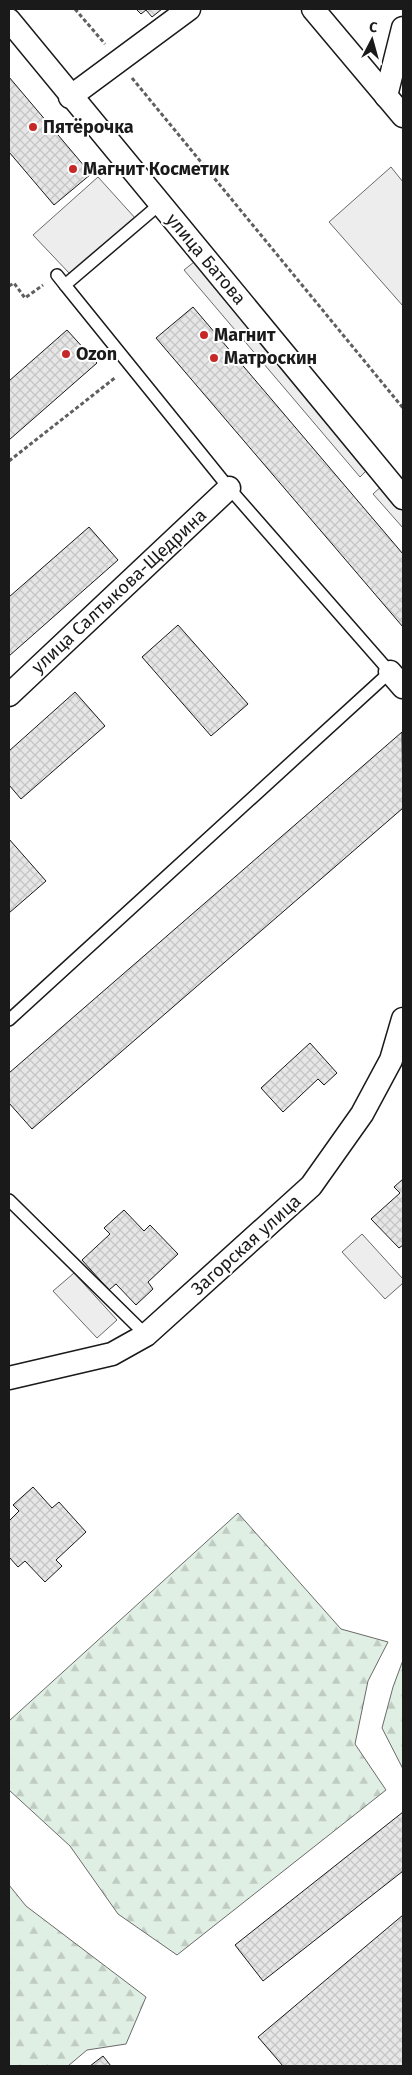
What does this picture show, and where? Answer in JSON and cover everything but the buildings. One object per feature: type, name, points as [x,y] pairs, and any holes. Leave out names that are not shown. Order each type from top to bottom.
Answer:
[{"type":"street","points":[[70,97],[189,9]]},
{"type":"street","points":[[313,9],[403,116]]},
{"type":"street","name":"улица Батова","points":[[9,20],[70,97],[160,204],[399,482]]},
{"type":"street","points":[[386,96],[400,56],[403,28]]},
{"type":"street","name":"улица Салтыкова-Щедрина","points":[[9,694],[229,488]]},
{"type":"street","name":"Загорская улица","points":[[9,1378],[112,1354],[146,1335],[312,1186],[362,1114],[391,1060],[403,1019]]},
{"type":"lane","points":[[65,285],[160,204]]},
{"type":"lane","points":[[9,1020],[397,680],[229,488],[57,275]]},
{"type":"lane","points":[[9,1200],[146,1335]]},
{"type":"path","points":[[76,9],[403,408]]},
{"type":"path","points":[[9,286],[14,282],[25,298],[57,275]]},
{"type":"path","points":[[9,461],[130,366]]},
{"type":"green space","points":[[238,1513],[341,1629],[388,1642],[368,1681],[355,1744],[386,1790],[177,1955],[118,1914],[70,1846],[9,1790],[9,1721]]},
{"type":"green space","points":[[403,1660],[403,1769],[382,1728],[393,1687]]},
{"type":"green space","points":[[9,1885],[26,1906],[146,1997],[126,2044],[87,2050],[68,2066],[9,2066]]},
{"type":"shaded area","points":[[391,167],[403,182],[403,306],[329,222]]},
{"type":"shaded area","points":[[98,177],[136,219],[70,274],[33,235]]},
{"type":"shaded area","points":[[194,262],[369,468],[360,477],[184,270]]},
{"type":"shaded area","points":[[385,483],[403,505],[403,528],[373,494]]},
{"type":"shaded area","points":[[362,1234],[403,1279],[403,1283],[385,1299],[342,1252]]},
{"type":"shaded area","points":[[74,1273],[117,1320],[97,1338],[53,1291]]},
{"type":"place","name":"Пятёрочка","points":[[33,127]]},
{"type":"place","name":"Магнит Косметик","points":[[73,169]]},
{"type":"place","name":"Магнит","points":[[204,335]]},
{"type":"place","name":"Ozon","points":[[66,354]]},
{"type":"place","name":"Матроскин","points":[[214,358]]}]
